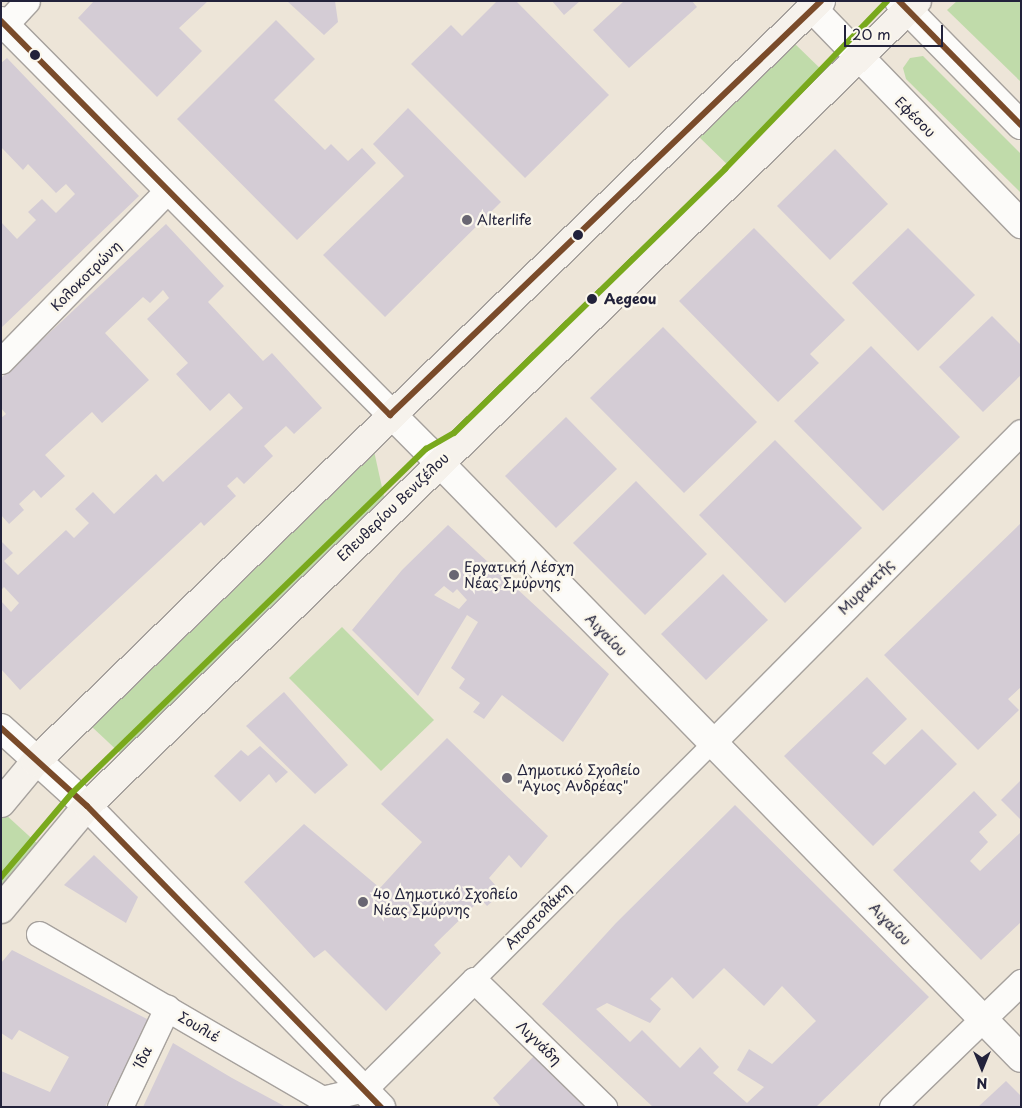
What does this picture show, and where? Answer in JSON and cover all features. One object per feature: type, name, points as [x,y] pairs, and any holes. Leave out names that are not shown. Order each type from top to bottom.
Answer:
[{"type":"main road","points":[[1,803],[35,762],[814,3]]},
{"type":"main road","name":"Ελευθερίου Βενιζέλου","points":[[1,909],[87,806],[438,463],[858,59],[908,4]]},
{"type":"street","points":[[3,25],[27,1]]},
{"type":"street","name":"Εφέσου","points":[[814,3],[858,59],[1021,224]]},
{"type":"street","points":[[908,4],[1021,124]]},
{"type":"street","name":"Αιγαίου","points":[[3,25],[438,463],[1021,1058]]},
{"type":"street","name":"Κολοκοτρώνη","points":[[1,361],[168,190]]},
{"type":"street","name":"Μυρακτής","points":[[712,743],[1021,432]]},
{"type":"street","points":[[1,728],[35,762],[87,806],[373,1098]]},
{"type":"street","name":"Αποστολάκη","points":[[373,1098],[474,980],[712,743]]},
{"type":"street","name":"Σουλιέ","points":[[39,934],[322,1099],[373,1098]]},
{"type":"street","name":"Λιγνάδη","points":[[474,980],[604,1107]]},
{"type":"street","points":[[892,1107],[1021,982]]},
{"type":"street","name":"Ίδα","points":[[120,1107],[167,1008]]},
{"type":"green space","points":[[957,1],[1021,1],[1021,82],[947,10]]},
{"type":"green space","points":[[793,42],[828,76],[733,170],[696,134]]},
{"type":"green space","points":[[923,56],[1021,154],[1021,193],[906,79],[903,68],[910,58]]},
{"type":"green space","points":[[374,451],[385,501],[123,756],[91,726]]},
{"type":"green space","points":[[342,627],[434,720],[381,771],[289,678]]},
{"type":"green space","points":[[5,814],[40,846],[1,893],[1,819]]},
{"type":"building","points":[[94,1],[208,1],[179,28],[202,51],[157,97],[78,18]]},
{"type":"building","points":[[287,1],[335,1],[338,22],[324,35]]},
{"type":"building","points":[[497,1],[516,1],[609,95],[525,178],[411,64],[451,25],[462,36]]},
{"type":"building","points":[[552,1],[580,1],[564,15]]},
{"type":"building","points":[[624,1],[692,1],[697,7],[629,68],[593,30]]},
{"type":"building","points":[[276,20],[315,59],[274,100],[325,150],[331,144],[348,161],[362,148],[376,163],[297,240],[177,119]]},
{"type":"building","points":[[7,58],[139,196],[1,328],[1,222],[17,239],[36,220],[28,212],[42,199],[56,213],[75,194],[66,184],[56,193],[28,164],[23,170],[1,147],[1,63]]},
{"type":"building","points":[[408,108],[501,202],[385,317],[323,255],[404,176],[373,144]]},
{"type":"building","points":[[835,149],[888,204],[830,260],[777,206]]},
{"type":"building","points":[[166,224],[224,286],[208,302],[263,361],[272,353],[322,408],[294,434],[286,426],[264,446],[273,456],[244,484],[237,477],[227,486],[236,496],[204,526],[201,522],[20,690],[1,669],[1,601],[11,612],[19,603],[4,587],[1,590],[1,541],[13,553],[4,561],[18,575],[66,530],[74,538],[89,523],[75,509],[93,492],[114,514],[156,474],[163,482],[243,408],[229,393],[210,411],[176,374],[188,363],[147,319],[169,298],[163,290],[150,303],[143,297],[105,333],[149,380],[102,423],[92,412],[45,455],[65,476],[41,498],[34,490],[19,504],[24,510],[9,524],[1,515],[1,418],[6,414],[1,408],[1,378]]},
{"type":"building","points":[[754,228],[845,320],[810,354],[819,363],[778,402],[679,301]]},
{"type":"building","points":[[908,228],[975,295],[918,351],[852,283]]},
{"type":"building","points":[[992,316],[1021,345],[1021,375],[983,412],[939,367]]},
{"type":"building","points":[[663,327],[757,422],[684,493],[590,398]]},
{"type":"building","points":[[871,346],[960,437],[883,511],[794,421]]},
{"type":"building","points":[[566,417],[617,469],[556,528],[505,476]]},
{"type":"building","points":[[775,440],[862,528],[785,603],[699,515]]},
{"type":"building","points":[[636,481],[707,554],[645,615],[573,543]]},
{"type":"building","points":[[1021,523],[1021,687],[1008,699],[1019,710],[978,750],[884,655]]},
{"type":"building","points":[[448,525],[609,674],[563,742],[502,695],[484,719],[473,712],[480,703],[459,688],[465,679],[451,668],[478,622],[467,615],[418,696],[352,630],[402,570]],"holes":[[[444,586],[453,593],[457,589],[467,600],[459,609],[434,595]]]},
{"type":"building","points":[[723,574],[768,620],[706,680],[661,634]]},
{"type":"building","points":[[867,677],[907,719],[872,753],[885,765],[922,729],[957,764],[873,846],[784,756]]},
{"type":"building","points":[[284,692],[348,765],[315,794],[246,726]]},
{"type":"building","points":[[447,738],[548,836],[521,868],[509,855],[489,878],[502,893],[487,906],[481,899],[434,945],[441,953],[386,1011],[325,950],[314,958],[244,882],[304,824],[380,888],[422,842],[381,804]]},
{"type":"building","points":[[260,746],[288,772],[276,783],[269,774],[240,802],[214,776],[241,750],[248,756]]},
{"type":"building","points":[[1021,780],[1021,820],[1001,800]]},
{"type":"building","points":[[974,791],[997,815],[979,832],[988,842],[970,861],[980,871],[1021,832],[1021,922],[981,960],[893,870]]},
{"type":"building","points":[[735,805],[929,997],[816,1107],[653,1107],[542,1004],[616,923]],"holes":[[[724,968],[764,1006],[782,986],[816,1021],[772,1064],[749,1049],[737,1070],[764,1087],[747,1103],[713,1073],[719,1067],[700,1047],[680,1068],[642,1030],[630,1042],[596,1009],[607,1003],[650,1023],[661,1009],[650,999],[672,977],[693,999]]]},
{"type":"building","points":[[94,855],[138,897],[126,923],[64,885]]},
{"type":"building","points":[[12,950],[149,1020],[105,1107],[1,1107],[1,1071],[50,1092],[69,1057],[19,1030],[12,1040],[1,1033],[1,963]]},
{"type":"building","points":[[173,1043],[232,1078],[286,1107],[143,1107]]},
{"type":"building","points":[[534,1056],[586,1107],[501,1107],[493,1098]]},
{"type":"building","points":[[1006,1081],[1021,1096],[1021,1107],[978,1107]]},
{"type":"transit line","points":[[1,21],[390,415],[821,1]]},
{"type":"transit line","points":[[1,877],[72,793],[426,449],[454,433],[593,298],[725,169],[887,1]]},
{"type":"transit line","points":[[899,1],[1021,125]]},
{"type":"transit line","points":[[1,728],[87,806],[381,1107]]},
{"type":"place","name":"Alterlife","points":[[467,220]]},
{"type":"place","name":"Aegeou","points":[[592,299]]},
{"type":"place","name":"Εργατική Λέσχη Νέας Σμύρνης","points":[[454,575]]},
{"type":"place","name":"Δημοτικό Σχολείο \"Αγιος Ανδρέας\"","points":[[507,778]]},
{"type":"place","name":"4o Δημοτικό Σχολείο Νέας Σμύρνης","points":[[363,902]]}]
